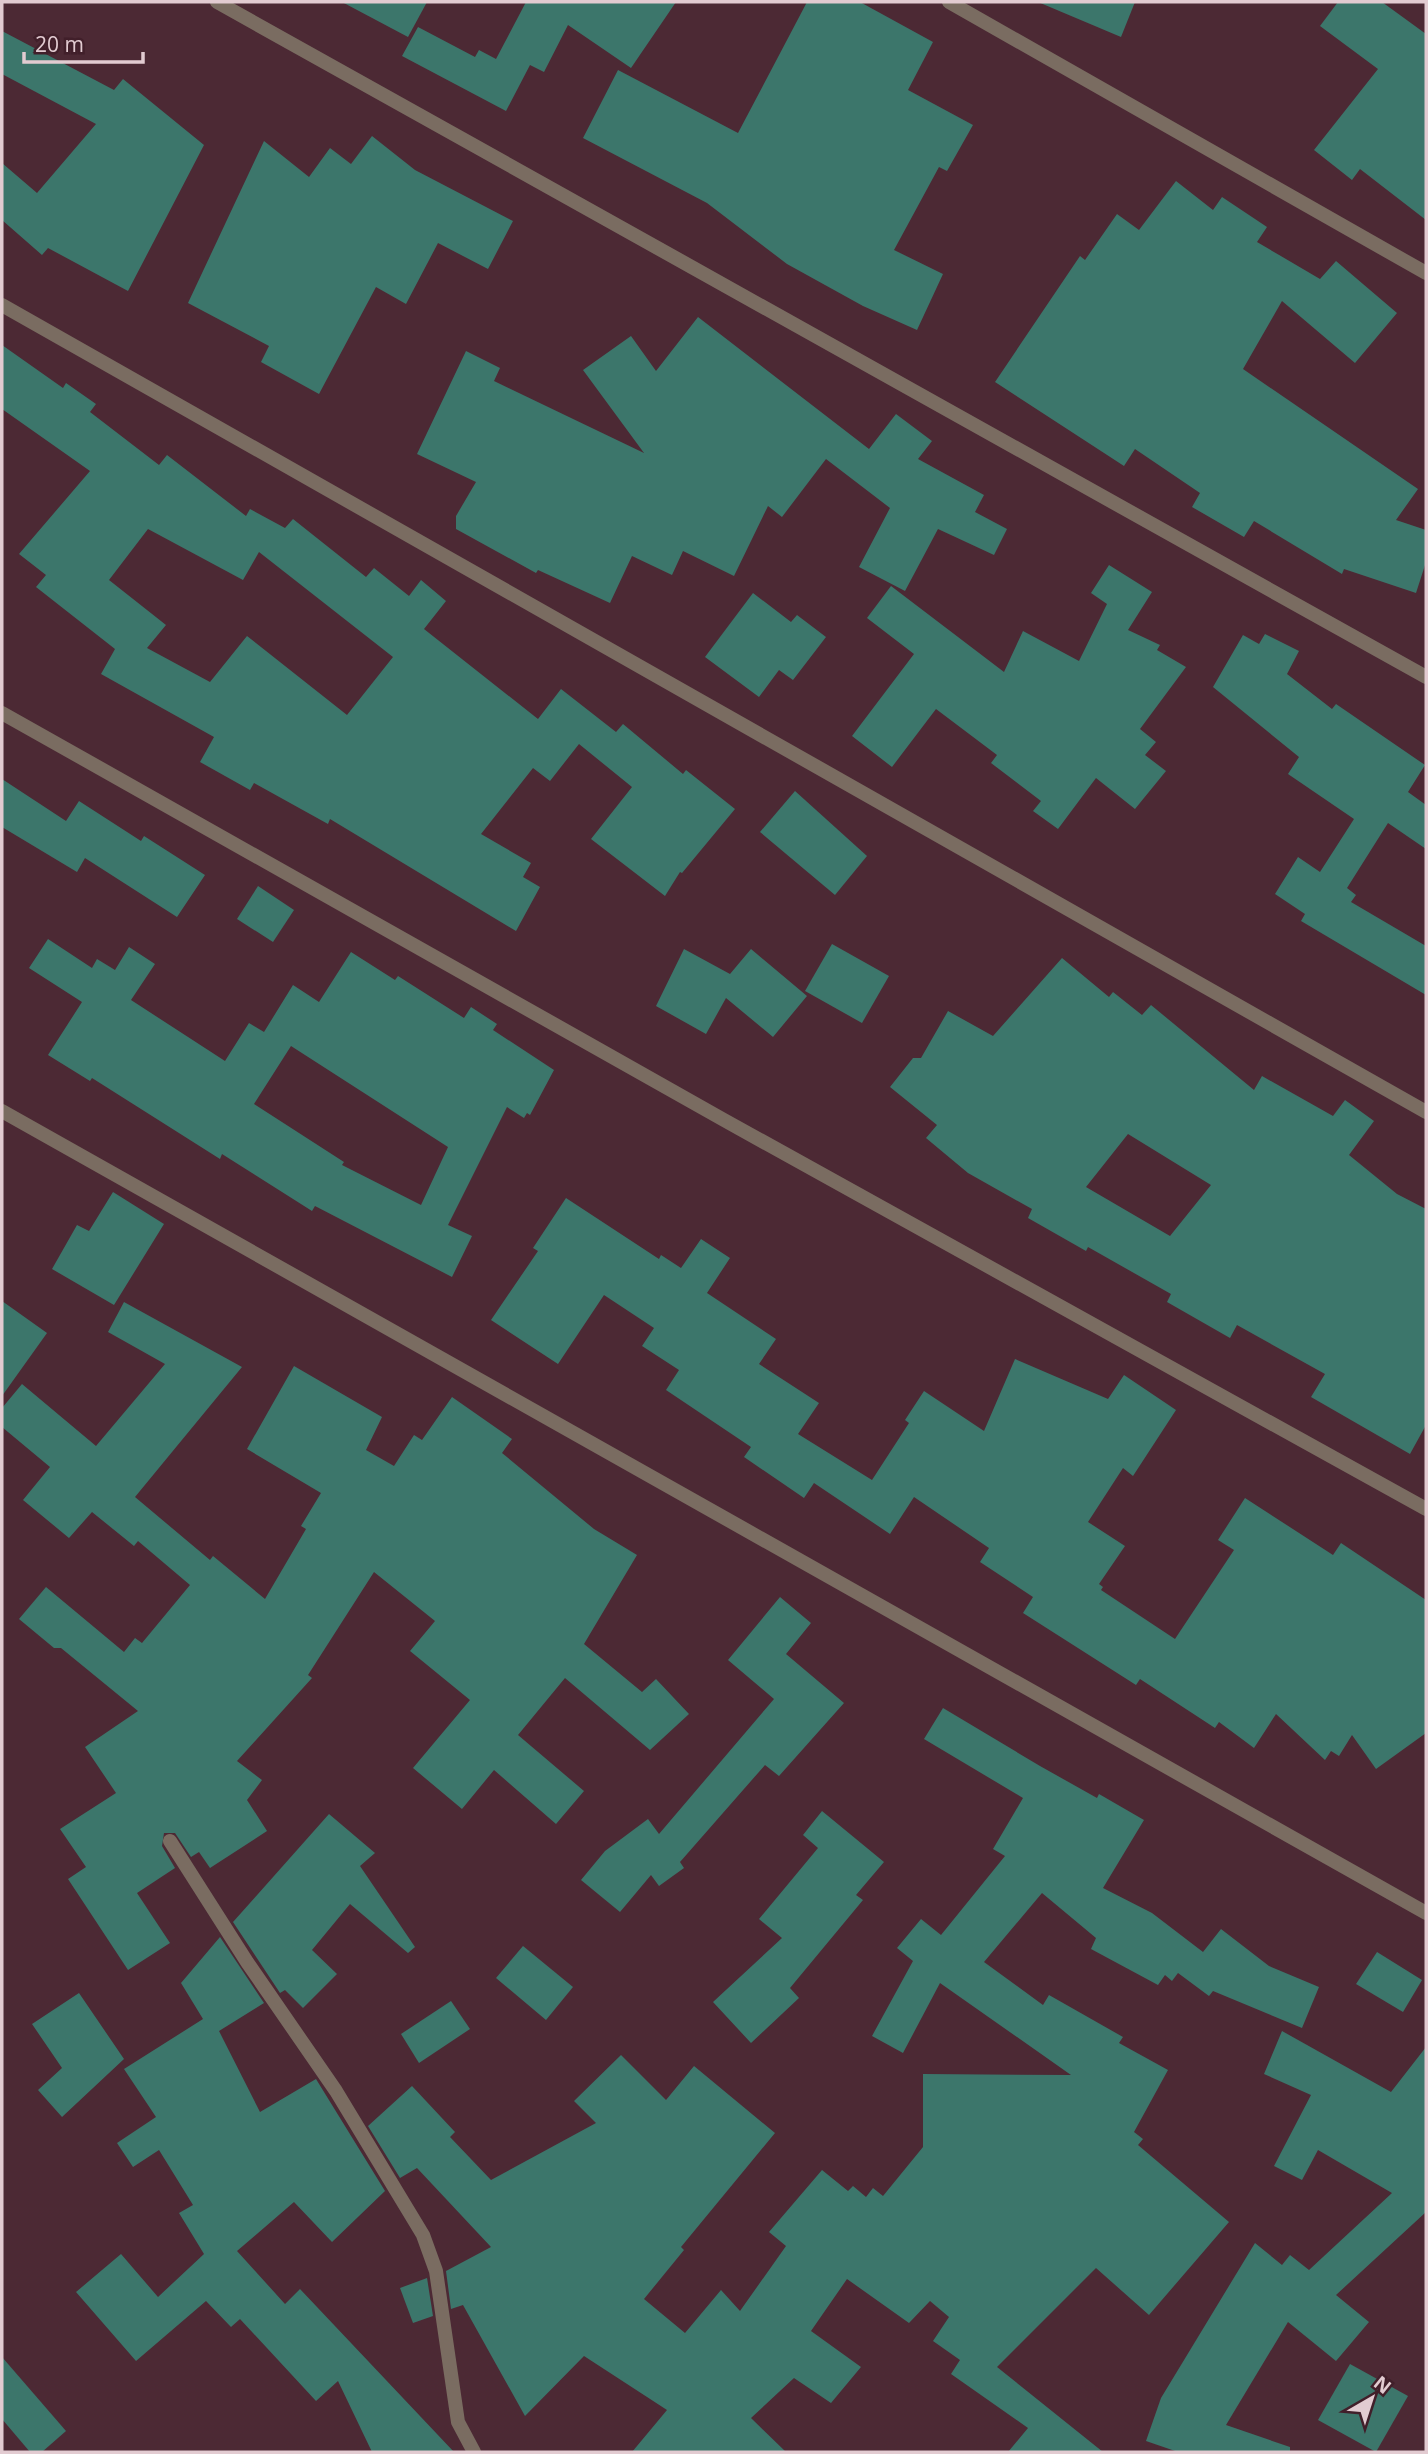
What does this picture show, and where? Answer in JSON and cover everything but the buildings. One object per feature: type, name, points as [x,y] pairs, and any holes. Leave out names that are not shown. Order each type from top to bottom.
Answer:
[{"type":"street","points":[[217,2],[1426,677]]},
{"type":"street","points":[[948,2],[1426,273]]},
{"type":"street","points":[[2,305],[1426,1112]]},
{"type":"street","points":[[2,713],[724,1120],[1426,1509]]},
{"type":"street","points":[[2,1111],[1426,1913]]},
{"type":"street","points":[[170,1841],[247,1962],[336,2091],[423,2235],[436,2271],[458,2422],[474,2452]]}]
